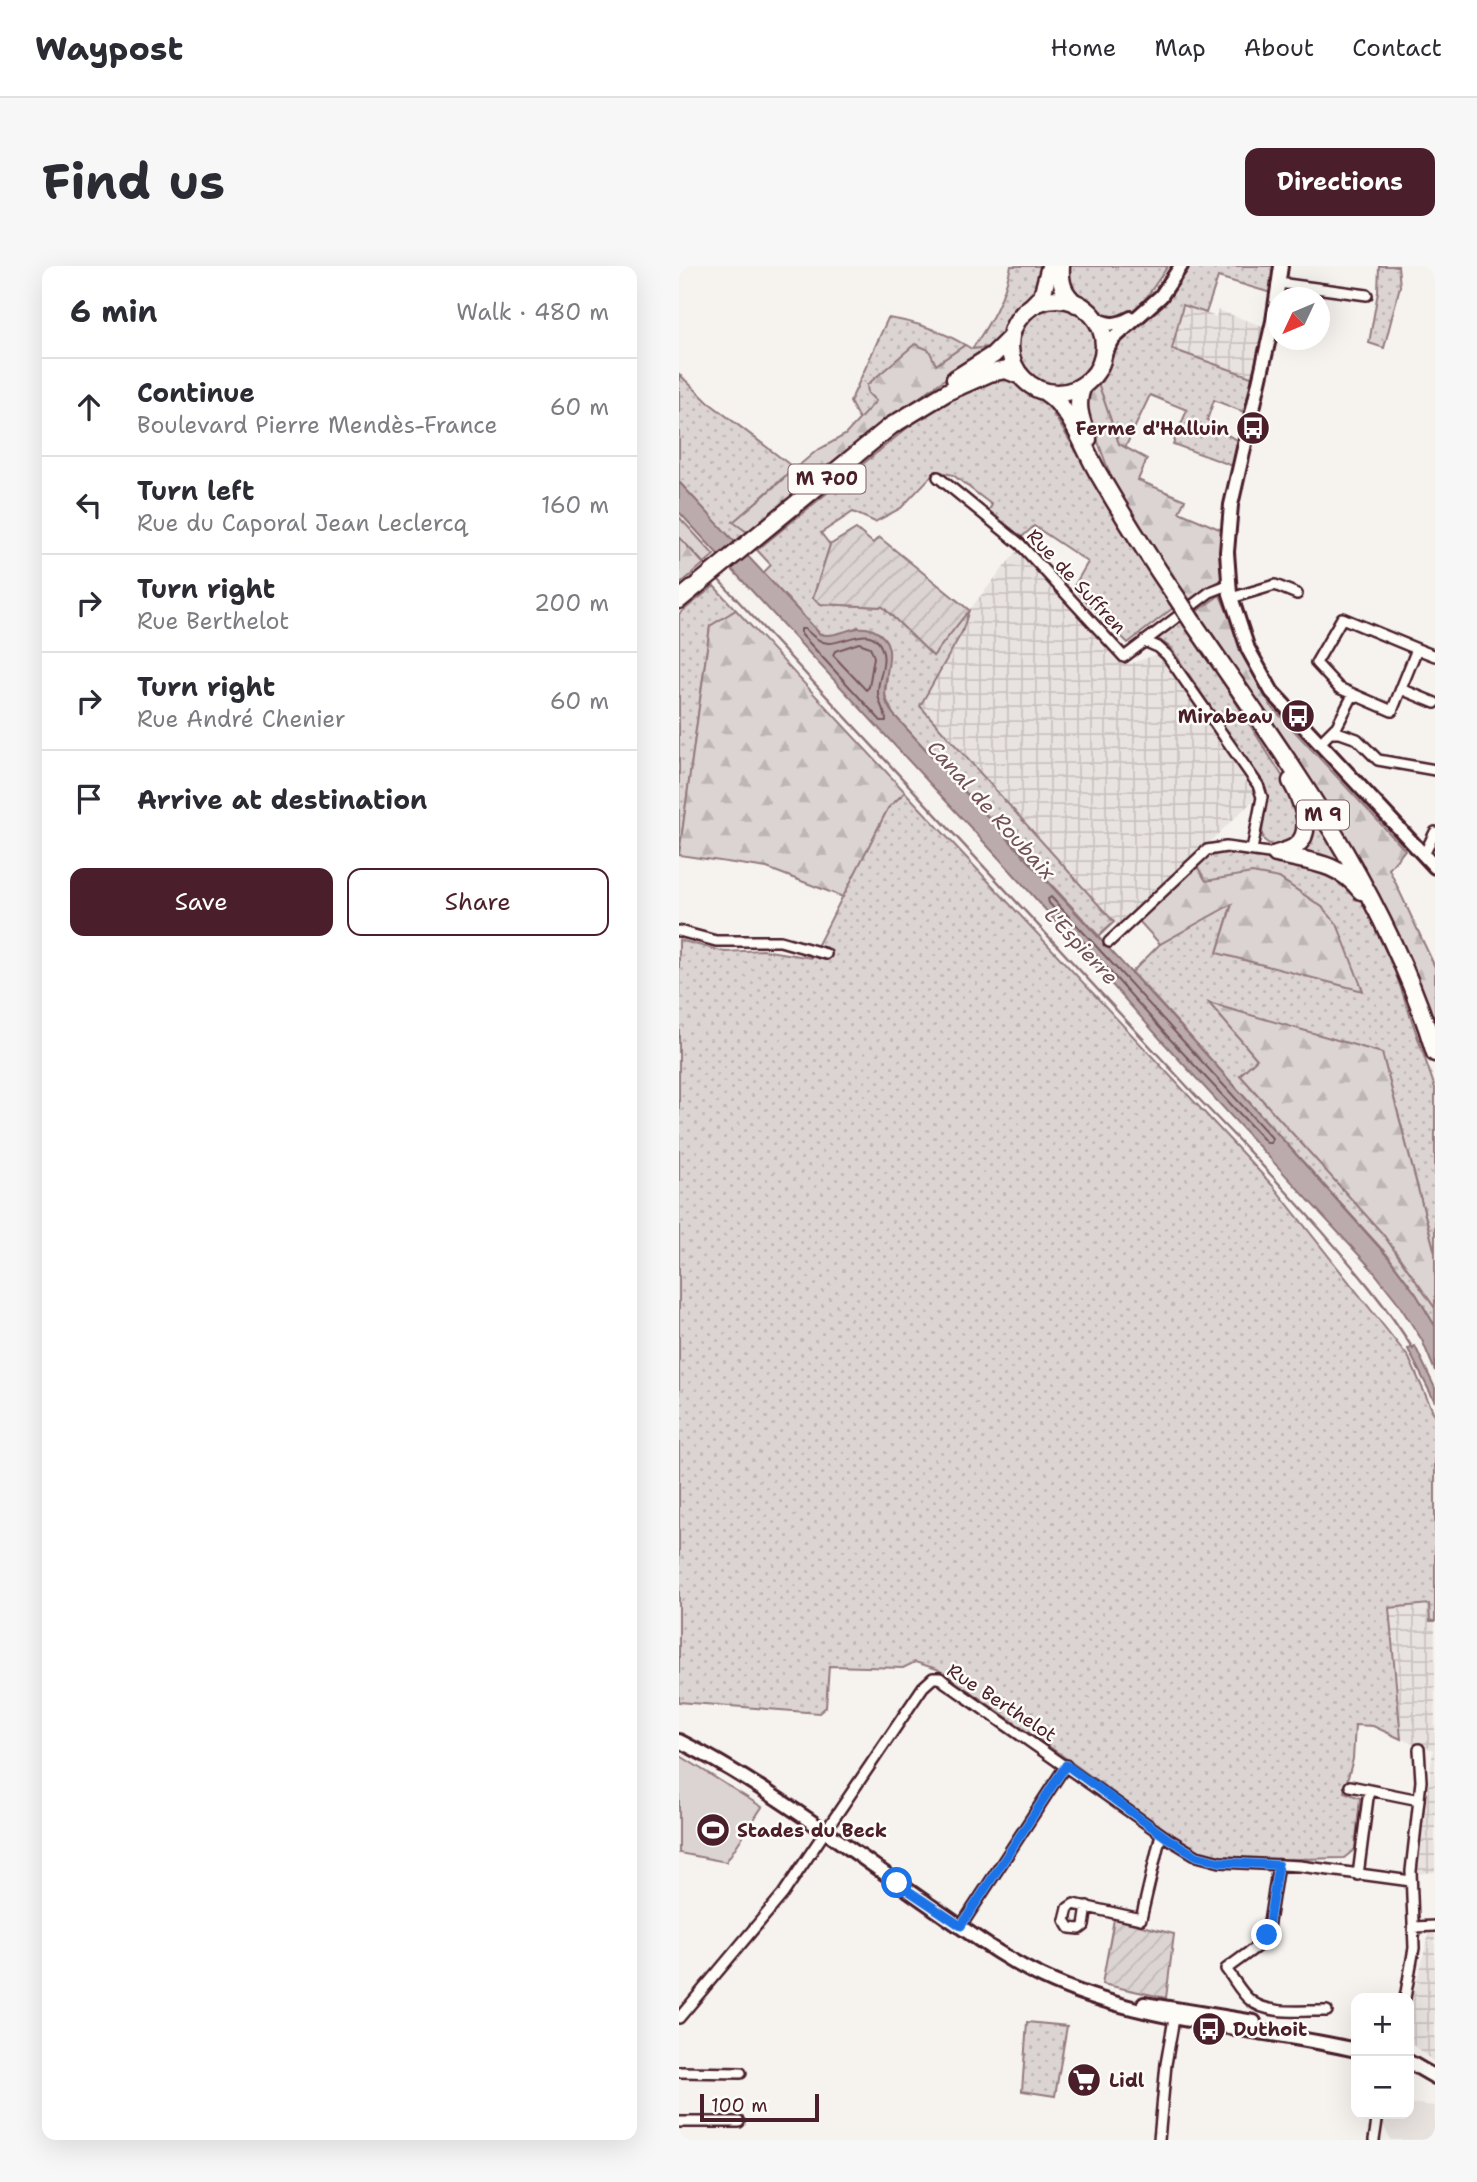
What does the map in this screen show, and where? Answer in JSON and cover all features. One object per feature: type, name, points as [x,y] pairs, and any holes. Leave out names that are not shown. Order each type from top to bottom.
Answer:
[{"type":"highway","points":[[1050,266],[1042,296],[1018,320],[1011,337],[1011,358],[1021,376],[1032,386],[1042,391],[1064,393],[1084,384],[1095,374],[1102,358],[1103,336],[1093,317],[1068,298],[1063,289],[1061,266]]},
{"type":"highway","points":[[1031,307],[1055,299],[1076,304]]},
{"type":"highway","name":"M 700","points":[[685,596],[917,405],[993,355],[1011,337]]},
{"type":"highway","name":"M 700","points":[[891,426],[949,391],[990,373],[1006,370],[1021,376]]},
{"type":"highway","name":"M 9","points":[[1084,384],[1079,400],[1081,418],[1112,496]]},
{"type":"highway","name":"M 9","points":[[1042,391],[1061,407],[1112,496],[1177,598],[1335,833],[1380,915],[1435,1053]]},
{"type":"highway","points":[[1251,707],[1257,724],[1278,755],[1304,810],[1301,842],[1276,855]]},
{"type":"highway","points":[[1276,855],[1326,865],[1341,871],[1380,915]]},
{"type":"street","points":[[1093,317],[1109,325],[1128,320],[1150,300],[1173,266]]},
{"type":"street","points":[[1102,358],[1114,338],[1161,296],[1181,266]]},
{"type":"street","points":[[1281,266],[1265,354],[1231,505],[1227,552],[1230,591],[1248,649],[1278,700],[1432,862]]},
{"type":"street","points":[[1279,283],[1367,295]]},
{"type":"street","name":"Rue de Suffren","points":[[938,477],[1020,544],[1124,656],[1210,592],[1275,585],[1297,594]]},
{"type":"street","points":[[1417,649],[1392,711],[1336,686],[1316,663],[1342,618],[1435,656]]},
{"type":"street","points":[[1144,641],[1158,647],[1167,655],[1258,785],[1262,797],[1252,850]]},
{"type":"street","points":[[1401,689],[1435,703]]},
{"type":"street","points":[[1319,744],[1338,724],[1353,695]]},
{"type":"street","points":[[1330,733],[1340,733],[1357,739],[1378,760],[1435,770]]},
{"type":"street","points":[[1432,862],[1435,832]]},
{"type":"street","points":[[1109,942],[1201,854],[1220,846],[1276,855]]},
{"type":"street","points":[[679,931],[716,941],[780,942],[827,954]]},
{"type":"street","name":"Rue Berthelot","points":[[826,1833],[923,1687],[930,1679],[940,1678],[1161,1834],[1209,1860],[1278,1865],[1411,1881]]},
{"type":"street","points":[[679,1741],[745,1778],[1032,1972],[1089,1994],[1351,2049]]},
{"type":"street","points":[[1406,1993],[1413,1957],[1411,1881],[1421,1773],[1419,1749]]},
{"type":"street","points":[[961,1926],[1066,1765]]},
{"type":"street","points":[[1350,1786],[1419,1800]]},
{"type":"street","points":[[1358,1875],[1369,1790]]},
{"type":"street","points":[[679,2018],[783,1894],[826,1833]]},
{"type":"street","points":[[1087,1906],[1141,1919],[1161,1834]]},
{"type":"street","points":[[1278,1865],[1267,1935],[1259,1945],[1226,1969],[1247,1997],[1257,2004],[1274,2009],[1327,2011]]},
{"type":"street","points":[[1414,1927],[1435,1926]]},
{"type":"street","points":[[1175,2013],[1351,2041]]},
{"type":"street","points":[[1159,2140],[1166,2064],[1175,2013]]},
{"type":"street","points":[[1414,2065],[1435,2077]]},
{"type":"street","points":[[679,2072],[741,2073]]},
{"type":"street","points":[[1414,2074],[1435,2085]]},
{"type":"street","points":[[1374,2140],[1377,2119]]},
{"type":"street","points":[[679,2122],[739,2122]]},
{"type":"shaded area","points":[[1183,304],[1216,317],[1218,310],[1267,328],[1254,378],[1171,350]]},
{"type":"shaded area","points":[[1017,551],[1029,557],[1129,664],[1161,653],[1260,794],[1119,928],[920,706],[962,632],[969,610]]},
{"type":"shaded area","points":[[1430,1604],[1430,1621],[1435,1621],[1435,1872],[1417,1874],[1433,1750],[1401,1739],[1389,1608]]},
{"type":"shaded area","points":[[1429,1934],[1435,1934],[1435,2063],[1414,2046],[1414,1993]]},
{"type":"shaded area","points":[[1414,2104],[1435,2106],[1435,2140],[1391,2140],[1383,2125],[1384,2119],[1414,2119]]},
{"type":"green space","points":[[1011,266],[1044,266],[1037,293],[1017,313],[993,347],[972,349],[996,310]]},
{"type":"green space","points":[[1067,266],[1168,266],[1139,308],[1119,320],[1101,317],[1091,305],[1073,292],[1069,287]]},
{"type":"green space","points":[[1186,266],[1273,266],[1274,287],[1267,287],[1267,292],[1218,277],[1206,313],[1183,305],[1172,349],[1254,378],[1246,413],[1214,400],[1207,420],[1238,440],[1233,466],[1173,444],[1187,410],[1150,395],[1125,448],[1119,444],[1098,383],[1113,344]]},
{"type":"green space","points":[[1379,266],[1398,266],[1400,286],[1384,348],[1369,343],[1378,292]]},
{"type":"green space","points":[[1049,306],[1065,306],[1080,313],[1091,324],[1098,339],[1095,363],[1086,376],[1065,388],[1049,388],[1034,381],[1023,370],[1016,355],[1016,339],[1023,324],[1034,313]]},
{"type":"green space","points":[[888,318],[928,327],[965,345],[936,365],[868,393],[876,401],[860,421],[850,402]]},
{"type":"green space","points":[[915,344],[929,350],[936,365],[965,345],[972,349],[993,347],[898,413],[750,534],[733,522],[816,451],[845,435],[876,401],[868,393],[867,385]]},
{"type":"green space","points":[[679,374],[708,402],[794,468],[734,522],[750,534],[736,544],[679,482]]},
{"type":"green space","points":[[1004,377],[1014,380],[1049,407],[1173,608],[1128,643],[1073,588],[1088,562],[1034,526],[1022,537],[988,511],[992,505],[953,475],[936,471],[901,508],[875,522],[853,512],[821,533],[830,545],[813,598],[821,604],[883,607],[933,656],[969,610],[962,632],[920,706],[1114,922],[1099,936],[893,714],[885,696],[887,677],[858,627],[835,635],[820,634],[763,573],[771,565],[757,550],[912,424],[950,400]]},
{"type":"green space","points":[[1098,383],[1119,444],[1147,459],[1138,480],[1185,500],[1179,512],[1224,531],[1221,580],[1188,601],[1116,491],[1085,406],[1089,394]]},
{"type":"green space","points":[[679,517],[714,555],[679,585]]},
{"type":"green space","points":[[856,529],[873,543],[879,537],[969,610],[933,656],[883,607],[821,604],[813,598],[830,545]]},
{"type":"green space","points":[[714,586],[736,610],[710,626],[679,856],[679,614]]},
{"type":"green space","points":[[1220,595],[1254,676],[1271,706],[1405,850],[1389,869],[1435,967],[1435,1031],[1418,982],[1366,871],[1273,724],[1196,612]]},
{"type":"green space","points":[[736,610],[905,792],[888,808],[843,897],[767,868],[679,855],[710,626]]},
{"type":"green space","points":[[1183,619],[1288,785],[1300,822],[1292,845],[1273,847],[1264,840],[1262,834],[1265,804],[1257,776],[1171,648],[1157,638]]},
{"type":"green space","points":[[905,792],[1273,1186],[1409,1358],[1435,1416],[1435,1621],[1430,1621],[1429,1604],[1389,1608],[1401,1739],[1373,1726],[1355,1725],[1353,1759],[1344,1792],[1360,1798],[1355,1849],[1344,1858],[1245,1859],[1189,1848],[937,1669],[915,1662],[903,1668],[829,1666],[826,1707],[819,1713],[679,1702],[679,940],[725,952],[763,950],[811,958],[888,808]]},
{"type":"green space","points":[[1307,803],[1347,867],[1296,851]]},
{"type":"green space","points":[[1226,851],[1326,868],[1358,892],[1395,971],[1435,1088],[1435,1253],[1382,1053],[1210,1004],[1257,1059],[1240,1075],[1383,1234],[1435,1308],[1435,1326],[1388,1256],[1132,972],[1160,944],[1232,903],[1217,953],[1322,907],[1279,878],[1206,881],[1196,865],[1210,855]]},
{"type":"green space","points":[[1196,865],[1206,881],[1252,873],[1279,878],[1322,907],[1337,924],[1363,991],[1217,953],[1232,904],[1160,944],[1139,921]]},
{"type":"green space","points":[[1209,1003],[1382,1053],[1435,1253],[1435,1308],[1383,1234],[1240,1075],[1257,1059]]},
{"type":"green space","name":"Stades du Beck","points":[[679,1755],[762,1807],[726,1862],[679,1853]]},
{"type":"green space","points":[[1114,1919],[1174,1934],[1166,1998],[1102,1984]]},
{"type":"green space","points":[[1027,2022],[1067,2026],[1055,2096],[1022,2091]]},
{"type":"water","points":[[679,482],[820,634],[866,628],[882,636],[889,650],[885,697],[893,714],[1194,1041],[1388,1257],[1416,1294],[1435,1326],[1435,1371],[1422,1340],[1370,1267],[1163,1042],[1019,880],[679,512]]},
{"type":"water","points":[[1415,1346],[1435,1388],[1435,1402],[1408,1349]]},
{"type":"waterway","name":"L'Espierre","points":[[679,537],[708,568]]},
{"type":"waterway","name":"L'Espierre","points":[[717,578],[1306,1213],[1370,1288],[1413,1349]]},
{"type":"place","name":"Ferme d'Halluin","points":[[1253,428]]},
{"type":"place","name":"Mirabeau","points":[[1298,716]]},
{"type":"place","name":"Stades du Beck","points":[[713,1830]]},
{"type":"place","name":"Duthoit","points":[[1209,2029]]},
{"type":"place","name":"Lidl","points":[[1084,2080]]},
{"type":"route","points":[[897,1883],[961,1926],[1066,1765],[1167,1838],[1197,1856],[1220,1862],[1278,1865],[1267,1935]]},
{"type":"water label","name":"Canal de Roubaix","points":[[991,810]]}]
